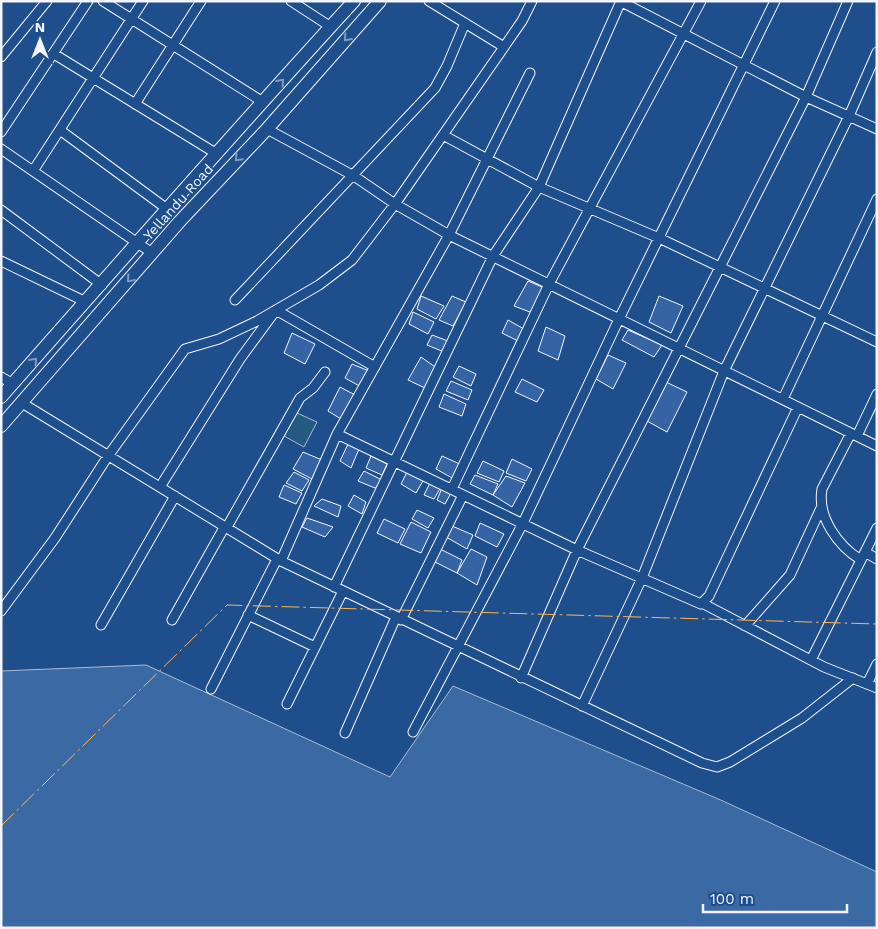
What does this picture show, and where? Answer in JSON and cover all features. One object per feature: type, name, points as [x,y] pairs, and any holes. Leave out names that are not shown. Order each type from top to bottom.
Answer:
[{"type":"main road","name":"Yellandu Road","points":[[1,397],[102,285],[136,242],[354,1]]},
{"type":"main road","name":"Yellandu Road","points":[[1,426],[152,254],[267,129],[380,1]]},
{"type":"street","points":[[1,58],[47,1]]},
{"type":"street","points":[[1,132],[88,1]]},
{"type":"street","points":[[102,1],[263,102]]},
{"type":"street","points":[[33,171],[143,1]]},
{"type":"street","points":[[135,104],[171,45],[201,1]]},
{"type":"street","points":[[291,1],[331,27]]},
{"type":"street","points":[[428,1],[504,47]]},
{"type":"street","points":[[1,611],[56,538],[108,456],[186,349],[219,339],[276,310],[319,285],[352,260],[443,135],[522,21],[532,1]]},
{"type":"street","points":[[334,587],[493,256],[539,187],[620,1],[684,35],[744,63],[806,97],[877,129]]},
{"type":"street","points":[[452,489],[549,284],[701,1]]},
{"type":"street","points":[[413,732],[456,646],[523,523],[619,319],[775,1]]},
{"type":"street","points":[[522,678],[577,550],[806,97],[848,1]]},
{"type":"street","points":[[235,300],[435,88],[447,66],[465,23]]},
{"type":"street","points":[[582,706],[642,578],[724,370],[848,116],[877,52]]},
{"type":"street","points":[[54,54],[217,154]]},
{"type":"street","points":[[211,689],[248,615],[279,560],[337,434],[449,235],[530,74]]},
{"type":"street","points":[[267,129],[354,176],[394,204],[449,235],[877,446]]},
{"type":"street","points":[[60,130],[167,209]]},
{"type":"street","points":[[443,135],[539,187],[659,238],[720,268],[823,314],[877,342]]},
{"type":"street","points":[[1,149],[152,254]]},
{"type":"street","points":[[784,399],[877,199]]},
{"type":"street","points":[[1,210],[102,285]]},
{"type":"street","points":[[1,261],[86,302]]},
{"type":"street","points":[[276,310],[375,367]]},
{"type":"street","points":[[160,487],[240,359],[276,310]]},
{"type":"street","points":[[172,620],[300,398],[313,388],[325,372]]},
{"type":"street","points":[[1,377],[13,384]]},
{"type":"street","points":[[745,626],[790,576],[821,508],[822,489],[877,394]]},
{"type":"street","points":[[22,403],[279,560],[702,764],[717,767],[730,762],[802,718],[853,678]]},
{"type":"street","points":[[702,603],[709,596],[798,406]]},
{"type":"street","points":[[337,434],[577,550],[697,603],[702,603],[811,660],[877,688]]},
{"type":"street","points":[[345,733],[399,618],[463,495]]},
{"type":"street","points":[[102,625],[175,496]]},
{"type":"street","points":[[821,508],[825,519],[837,538],[863,556],[877,559]]},
{"type":"street","points":[[811,660],[877,528]]},
{"type":"street","points":[[287,704],[343,591]]},
{"type":"street","points":[[248,615],[315,647]]},
{"type":"street","points":[[866,684],[877,664]]},
{"type":"shaded area","points":[[297,413],[317,422],[304,447],[284,436]]},
{"type":"shaded area","points":[[146,665],[390,777],[453,686],[723,801],[877,872],[877,928],[1,928],[1,671]]},
{"type":"building","points":[[528,281],[547,289],[530,312],[514,306]]},
{"type":"building","points":[[421,296],[444,306],[436,319],[417,309]]},
{"type":"building","points":[[452,296],[466,302],[453,326],[439,320]]},
{"type":"building","points":[[659,296],[683,306],[671,333],[649,322]]},
{"type":"building","points":[[413,312],[434,322],[428,334],[409,324]]},
{"type":"building","points":[[508,320],[524,329],[518,341],[502,333]]},
{"type":"building","points":[[546,327],[565,336],[558,360],[538,351]]},
{"type":"building","points":[[628,330],[662,345],[654,357],[622,340]]},
{"type":"building","points":[[292,333],[315,344],[305,364],[284,353]]},
{"type":"building","points":[[432,335],[448,341],[444,352],[427,345]]},
{"type":"building","points":[[608,355],[626,363],[613,389],[596,379]]},
{"type":"building","points":[[421,357],[438,369],[425,388],[408,380]]},
{"type":"building","points":[[352,364],[369,371],[363,388],[345,378]]},
{"type":"building","points":[[459,366],[476,374],[471,386],[453,377]]},
{"type":"building","points":[[522,379],[544,390],[537,402],[515,392]]},
{"type":"building","points":[[451,381],[472,390],[468,400],[446,391]]},
{"type":"building","points":[[666,382],[687,392],[667,432],[647,421]]},
{"type":"building","points":[[340,387],[355,395],[341,419],[328,411]]},
{"type":"building","points":[[444,394],[466,404],[462,416],[439,407]]},
{"type":"building","points":[[348,444],[359,449],[351,468],[340,461]]},
{"type":"building","points":[[303,452],[322,460],[312,479],[293,469]]},
{"type":"building","points":[[371,456],[387,464],[382,475],[366,468]]},
{"type":"building","points":[[442,456],[462,465],[454,479],[436,469]]},
{"type":"building","points":[[512,459],[532,469],[526,481],[506,473]]},
{"type":"building","points":[[483,461],[504,471],[499,482],[477,473]]},
{"type":"building","points":[[364,471],[384,481],[375,488],[358,481]]},
{"type":"building","points":[[294,472],[309,480],[302,491],[286,483]]},
{"type":"building","points":[[407,472],[424,479],[416,493],[401,484]]},
{"type":"building","points":[[475,475],[498,484],[493,495],[470,484]]},
{"type":"building","points":[[506,476],[525,483],[512,507],[493,495]]},
{"type":"building","points":[[430,483],[441,487],[434,499],[424,495]]},
{"type":"building","points":[[284,485],[302,493],[296,504],[279,497]]},
{"type":"building","points":[[442,488],[451,493],[445,504],[437,500]]},
{"type":"building","points":[[354,495],[366,502],[362,514],[348,506]]},
{"type":"building","points":[[322,499],[341,506],[338,517],[314,506]]},
{"type":"building","points":[[417,510],[434,518],[428,528],[412,519]]},
{"type":"building","points":[[307,518],[333,527],[325,537],[302,527]]},
{"type":"building","points":[[384,519],[405,529],[398,543],[377,533]]},
{"type":"building","points":[[411,522],[431,532],[421,553],[400,544]]},
{"type":"building","points":[[480,523],[504,534],[497,547],[475,536]]},
{"type":"building","points":[[452,526],[473,535],[467,549],[446,537]]},
{"type":"building","points":[[440,549],[462,560],[457,573],[435,562]]},
{"type":"building","points":[[471,549],[487,557],[477,585],[457,573]]},
{"type":"power","points":[[1,826],[227,605],[877,624]]}]
